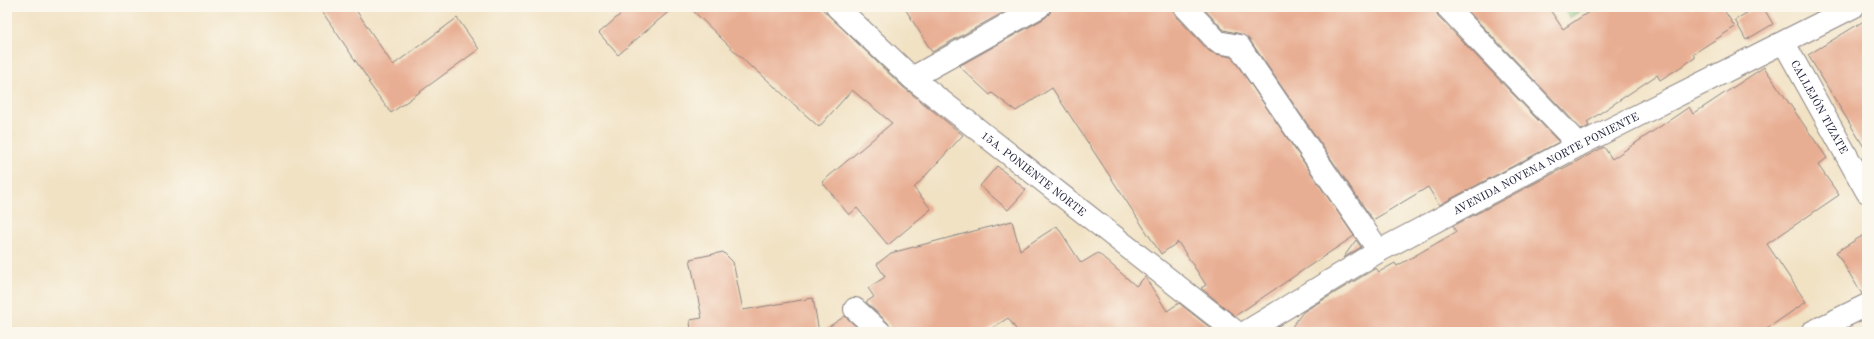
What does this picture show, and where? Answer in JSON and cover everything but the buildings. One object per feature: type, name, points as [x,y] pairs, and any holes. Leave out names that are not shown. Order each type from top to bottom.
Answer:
[{"type":"street","name":"15A. PONIENTE NORTE","points":[[837,7],[912,78],[1236,332]]},
{"type":"street","points":[[912,78],[1039,7]]},
{"type":"street","points":[[1185,7],[1218,42],[1239,46],[1379,251]]},
{"type":"street","points":[[1447,7],[1579,145]]},
{"type":"street","name":"AVENIDA NOVENA NORTE PONIENTE","points":[[1246,332],[1379,251],[1579,145],[1853,7]]},
{"type":"street","name":"CALLEJÓN TIZATE","points":[[1784,43],[1867,192]]},
{"type":"street","points":[[1812,332],[1867,305]]},
{"type":"street","points":[[855,309],[880,332]]},
{"type":"green space","points":[[1563,7],[1587,7],[1569,18]]}]
